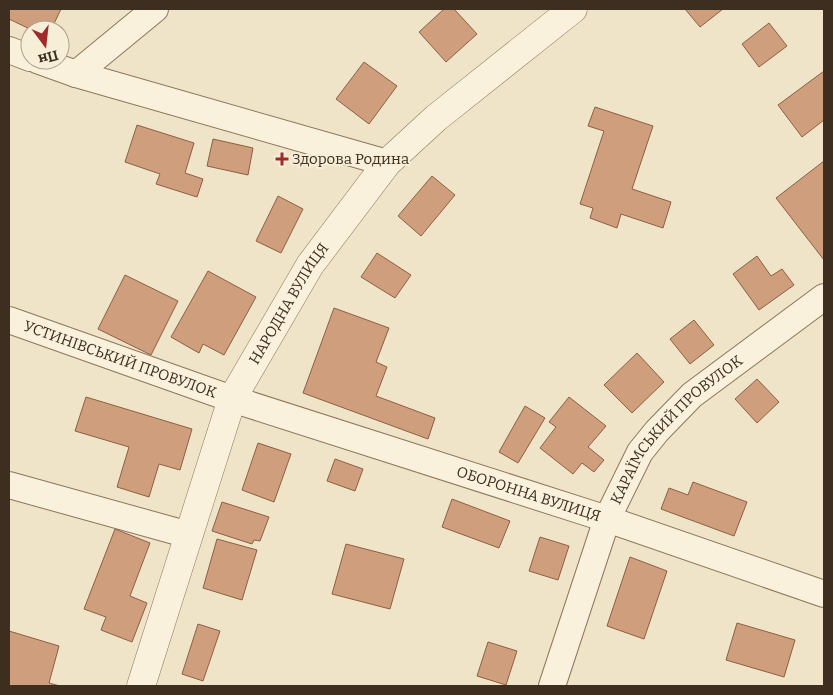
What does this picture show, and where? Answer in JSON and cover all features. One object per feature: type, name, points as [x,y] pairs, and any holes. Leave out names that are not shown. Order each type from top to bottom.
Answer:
[{"type":"street","points":[[76,74],[155,9]]},
{"type":"street","name":"НАРОДНА ВУЛИЦЯ","points":[[141,686],[232,399],[310,265],[387,163],[436,118],[573,9]]},
{"type":"street","points":[[65,70],[387,163]]},
{"type":"street","name":"КАРАЇМСЬКИЙ ПРОВУЛОК","points":[[552,686],[607,520],[640,452],[657,430],[692,395],[824,297]]},
{"type":"street","name":"УСТИНІВСЬКИЙ ПРОВУЛОК","points":[[9,320],[232,399]]},
{"type":"street","name":"ОБОРОННА ВУЛИЦЯ","points":[[232,399],[607,520],[824,593]]},
{"type":"street","points":[[9,484],[189,535]]},
{"type":"building","points":[[9,9],[61,9],[56,20],[20,20],[20,24],[9,19]]},
{"type":"building","points":[[444,9],[454,9],[477,34],[446,62],[419,32]]},
{"type":"building","points":[[685,9],[723,9],[700,27]]},
{"type":"building","points":[[769,23],[787,46],[759,67],[742,44]]},
{"type":"building","points":[[364,62],[397,86],[369,124],[336,99]]},
{"type":"building","points":[[824,71],[824,120],[802,137],[778,105]]},
{"type":"building","points":[[595,107],[653,126],[632,189],[671,202],[663,228],[621,214],[617,228],[590,218],[593,208],[580,204],[604,131],[588,126]]},
{"type":"building","points":[[137,125],[194,143],[185,173],[203,179],[197,197],[156,184],[160,174],[125,162]]},
{"type":"building","points":[[213,139],[253,148],[248,175],[207,166]]},
{"type":"building","points":[[824,161],[824,260],[776,198]]},
{"type":"building","points":[[432,176],[455,195],[421,236],[398,216]]},
{"type":"building","points":[[278,196],[303,209],[281,253],[256,241]]},
{"type":"building","points":[[377,253],[411,275],[395,298],[361,277]]},
{"type":"building","points":[[757,256],[771,276],[782,269],[794,285],[759,310],[733,274]]},
{"type":"building","points":[[208,271],[256,297],[224,355],[203,344],[199,353],[171,337]]},
{"type":"building","points":[[125,275],[178,301],[151,355],[98,329]]},
{"type":"building","points":[[334,308],[389,328],[376,362],[387,367],[376,396],[435,418],[428,439],[303,393]]},
{"type":"building","points":[[694,320],[714,345],[690,364],[670,339]]},
{"type":"building","points":[[637,353],[664,382],[632,413],[604,385]]},
{"type":"building","points":[[757,379],[779,402],[757,423],[735,399]]},
{"type":"building","points":[[86,397],[192,429],[180,470],[159,464],[149,497],[117,487],[129,447],[75,431]]},
{"type":"building","points":[[569,397],[606,426],[588,447],[604,460],[594,472],[582,463],[573,474],[540,448],[556,427],[549,422]]},
{"type":"building","points":[[525,406],[545,418],[518,463],[499,452]]},
{"type":"building","points":[[258,443],[291,454],[274,502],[242,490]]},
{"type":"building","points":[[335,459],[363,469],[355,491],[327,481]]},
{"type":"building","points":[[693,482],[747,502],[734,536],[661,509],[669,488],[688,495]]},
{"type":"building","points":[[452,499],[510,521],[499,548],[442,527]]},
{"type":"building","points":[[222,502],[269,517],[260,541],[254,540],[252,544],[212,531]]},
{"type":"building","points":[[115,529],[150,543],[130,596],[147,603],[132,642],[101,630],[106,617],[84,609]]},
{"type":"building","points":[[540,537],[569,546],[558,580],[529,571]]},
{"type":"building","points":[[217,539],[257,550],[242,600],[203,588]]},
{"type":"building","points":[[346,544],[404,559],[390,609],[332,594]]},
{"type":"building","points":[[630,557],[667,571],[644,639],[607,626]]},
{"type":"building","points":[[737,623],[795,640],[784,677],[726,660]]},
{"type":"building","points":[[198,624],[220,631],[203,681],[182,674]]},
{"type":"building","points":[[9,631],[59,646],[49,683],[60,686],[9,686]]},
{"type":"building","points":[[488,642],[517,651],[506,685],[477,676]]},
{"type":"place","name":"Здорова Родина","points":[[282,159]]}]
